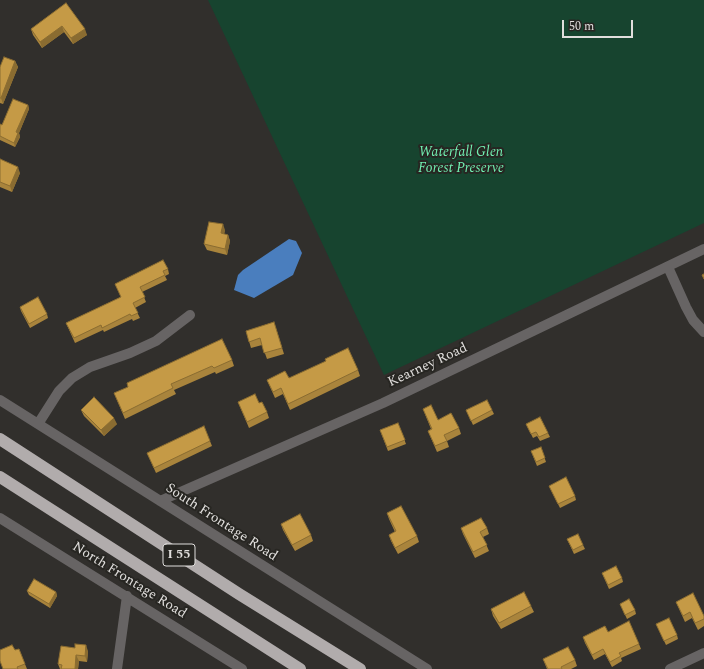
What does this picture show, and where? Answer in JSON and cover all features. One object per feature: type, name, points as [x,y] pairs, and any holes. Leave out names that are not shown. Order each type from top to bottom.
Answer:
[{"type":"highway","name":"I 55","points":[[0,439],[238,594],[360,669]]},
{"type":"highway","name":"I 55","points":[[0,477],[300,669]]},
{"type":"street","name":"Kearney Road","points":[[160,501],[383,403],[704,249]]},
{"type":"street","points":[[668,266],[693,320],[704,332]]},
{"type":"street","points":[[38,424],[59,391],[72,378],[90,367],[150,345],[170,332],[190,315]]},
{"type":"street","name":"South Frontage Road","points":[[0,400],[234,549],[427,669]]},
{"type":"street","name":"North Frontage Road","points":[[0,518],[242,669]]},
{"type":"street","points":[[117,669],[127,596]]},
{"type":"street","points":[[670,669],[704,653]]},
{"type":"green space","name":"Waterfall Glen Forest Preserve","points":[[208,0],[704,0],[704,223],[384,375]]},
{"type":"water","points":[[289,239],[296,241],[302,253],[293,275],[254,298],[234,290],[238,275],[243,270]]},
{"type":"building","points":[[66,3],[85,29],[71,38],[62,26],[40,42],[31,29]]},
{"type":"building","points":[[4,57],[15,61],[0,98],[0,67]]},
{"type":"building","points":[[13,99],[28,105],[16,132],[18,133],[14,143],[0,136],[0,124],[2,125]]},
{"type":"building","points":[[0,159],[18,167],[10,186],[0,182]]},
{"type":"building","points":[[209,222],[223,224],[221,233],[228,235],[225,249],[204,244]]},
{"type":"building","points":[[163,260],[168,269],[163,271],[165,275],[140,287],[145,297],[133,303],[138,313],[131,316],[130,314],[102,328],[101,325],[74,338],[66,323],[121,297],[115,284]]},
{"type":"building","points":[[38,297],[47,314],[29,324],[20,307]]},
{"type":"building","points":[[274,322],[282,348],[264,353],[260,338],[249,342],[246,331]]},
{"type":"building","points":[[222,339],[232,360],[214,368],[212,366],[171,384],[173,388],[123,413],[114,393],[128,387],[127,383]]},
{"type":"building","points":[[348,348],[358,370],[288,404],[281,388],[273,392],[267,380],[285,371],[289,378],[326,361],[325,359]]},
{"type":"building","points":[[255,394],[259,403],[262,402],[267,412],[247,422],[238,402]]},
{"type":"building","points":[[94,397],[114,418],[101,430],[81,410]]},
{"type":"building","points":[[487,400],[492,410],[471,421],[466,410]]},
{"type":"building","points":[[431,405],[438,420],[451,413],[459,428],[444,435],[447,441],[435,446],[428,431],[432,429],[423,409]]},
{"type":"building","points":[[540,417],[548,433],[539,437],[536,432],[531,434],[526,424]]},
{"type":"building","points":[[398,423],[405,440],[387,447],[380,430]]},
{"type":"building","points":[[204,426],[210,441],[154,468],[147,453]]},
{"type":"building","points":[[541,447],[545,458],[536,462],[531,451]]},
{"type":"building","points":[[566,477],[575,496],[558,504],[549,486]]},
{"type":"building","points":[[401,506],[417,536],[395,548],[389,535],[396,531],[387,513]]},
{"type":"building","points":[[300,514],[311,535],[292,545],[281,524]]},
{"type":"building","points":[[481,518],[487,528],[480,532],[487,545],[473,552],[461,528]]},
{"type":"building","points":[[578,534],[583,545],[573,550],[567,539]]},
{"type":"building","points":[[616,566],[622,578],[608,585],[602,573]]},
{"type":"building","points":[[34,579],[56,592],[49,604],[27,591]]},
{"type":"building","points":[[524,592],[531,606],[499,623],[491,609]]},
{"type":"building","points":[[693,593],[704,616],[704,619],[695,623],[690,612],[683,616],[676,602]]},
{"type":"building","points":[[629,599],[635,610],[625,615],[620,604]]},
{"type":"building","points":[[669,618],[677,635],[664,641],[656,624]]},
{"type":"building","points":[[629,621],[639,644],[619,653],[621,656],[610,662],[603,649],[592,655],[583,637],[605,626],[608,632]]},
{"type":"building","points":[[75,644],[86,645],[85,656],[76,655],[75,669],[61,669],[62,665],[58,664],[61,646],[75,648]]},
{"type":"building","points":[[12,645],[15,650],[19,649],[25,664],[17,667],[18,669],[3,669],[0,661],[0,650]]},
{"type":"building","points":[[568,647],[575,660],[561,667],[562,669],[548,669],[543,659]]}]
